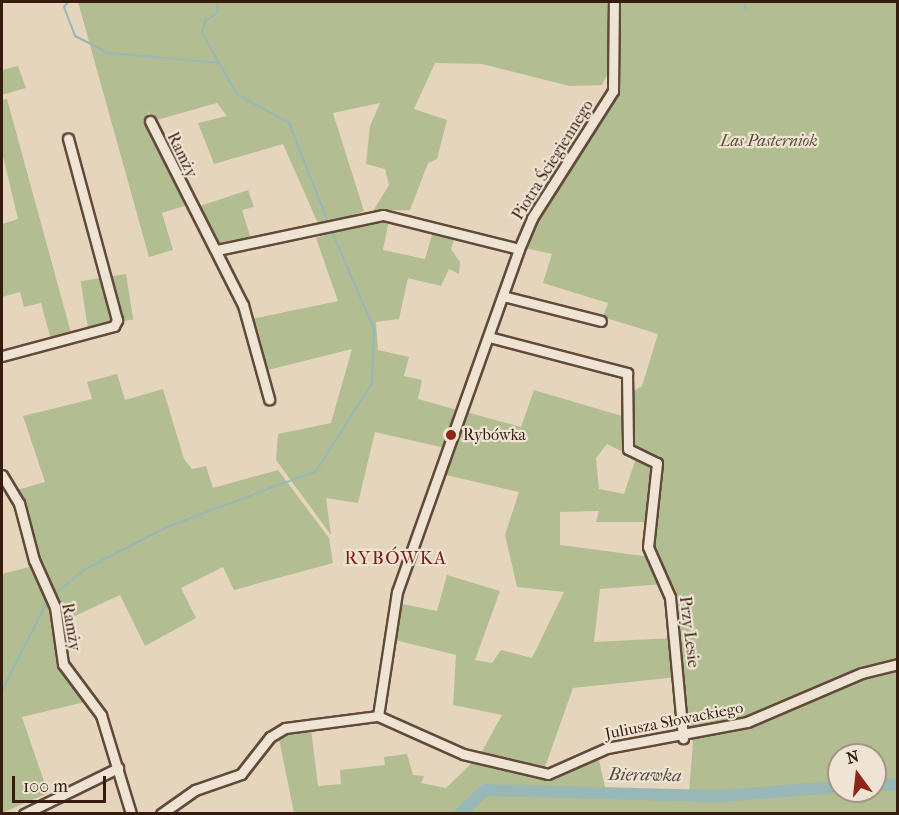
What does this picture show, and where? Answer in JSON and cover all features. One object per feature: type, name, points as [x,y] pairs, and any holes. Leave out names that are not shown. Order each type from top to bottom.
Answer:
[{"type":"street","name":"Piotra Ściegiennego","points":[[378,716],[397,592],[519,249],[532,218],[613,91],[614,2]]},
{"type":"street","name":"Ramży","points":[[150,121],[178,185],[218,250],[250,323],[269,399]]},
{"type":"street","points":[[2,356],[114,326],[117,320],[68,139]]},
{"type":"street","points":[[218,250],[383,215],[519,249]]},
{"type":"street","points":[[503,296],[601,321]]},
{"type":"street","name":"Przy Lesie","points":[[489,337],[627,373],[628,449],[657,464],[648,548],[670,597],[683,738]]},
{"type":"street","name":"Ramży","points":[[2,475],[19,503],[34,560],[55,607],[63,664],[101,715],[131,813]]},
{"type":"street","name":"Juliusza Słowackiego","points":[[378,716],[463,754],[548,774],[607,748],[683,738],[762,717],[862,673],[897,664]]},
{"type":"street","points":[[161,813],[195,790],[241,774],[277,732],[378,716]]},
{"type":"street","points":[[24,813],[118,768]]},
{"type":"green space","points":[[78,2],[608,2],[616,56],[602,85],[569,86],[482,64],[435,63],[414,109],[447,120],[437,159],[428,163],[410,210],[373,211],[389,185],[385,169],[366,164],[370,126],[380,103],[333,113],[364,211],[320,228],[283,144],[214,164],[198,123],[227,116],[217,103],[153,121],[148,110],[152,133],[187,205],[162,213],[173,250],[149,257]]},
{"type":"green space","name":"Las Pasterniok","points":[[621,2],[897,2],[897,813],[467,813],[486,794],[796,794],[689,793],[693,741],[684,723],[677,632],[653,551],[661,457],[635,445],[632,392],[642,386],[658,334],[603,317],[608,303],[543,283],[552,254],[525,248],[536,220],[620,93]]},
{"type":"green space","points":[[18,66],[26,88],[2,95],[2,70]]},
{"type":"green space","points":[[7,99],[71,333],[51,340],[41,303],[24,307],[20,292],[2,297],[2,224],[18,219],[2,152],[2,100]]},
{"type":"green space","points":[[248,190],[254,207],[242,210],[251,239],[219,246],[197,207]]},
{"type":"green space","points":[[369,220],[389,220],[383,250],[425,259],[433,231],[455,236],[451,249],[460,262],[459,274],[449,269],[441,286],[408,278],[399,319],[376,322],[378,350],[409,357],[404,376],[422,380],[418,399],[457,410],[445,448],[375,432],[358,503],[326,498],[331,535],[276,460],[278,434],[331,423],[352,349],[268,370],[252,319],[338,301],[316,238]]},
{"type":"green space","points":[[126,274],[133,319],[88,327],[81,281]]},
{"type":"green space","points":[[117,374],[125,400],[163,389],[184,459],[192,469],[206,466],[213,488],[278,470],[329,538],[333,563],[234,590],[223,567],[181,588],[196,618],[145,646],[120,595],[62,622],[17,490],[45,482],[23,416],[92,399],[87,382]]},
{"type":"green space","points":[[534,390],[625,417],[625,453],[607,444],[596,458],[599,489],[624,494],[636,458],[652,464],[646,522],[596,522],[599,511],[560,512],[560,545],[644,556],[645,545],[664,584],[600,589],[594,642],[673,638],[678,677],[573,688],[544,770],[481,753],[502,715],[453,705],[456,655],[391,639],[397,603],[437,611],[447,575],[500,591],[475,660],[492,663],[501,650],[532,658],[564,592],[517,587],[505,535],[519,492],[446,475],[466,412],[521,427]]},
{"type":"green space","points":[[33,566],[51,606],[62,667],[85,702],[22,717],[48,793],[2,813],[2,574]]},
{"type":"green space","points":[[311,729],[318,786],[341,784],[340,770],[385,765],[384,757],[407,754],[413,775],[424,776],[421,783],[446,788],[475,760],[547,777],[598,756],[606,791],[484,788],[454,813],[294,813],[278,734]]},
{"type":"waterway","points":[[68,2],[64,7],[75,36],[109,53],[218,63]]},
{"type":"waterway","points":[[218,2],[217,13],[205,21],[202,33],[237,94],[289,123],[328,222]]},
{"type":"waterway","points":[[744,2],[746,11]]},
{"type":"waterway","points":[[55,594],[82,571],[167,527],[316,471],[372,383],[374,329],[332,232]]},
{"type":"waterway","points":[[2,691],[47,602]]},
{"type":"waterway","name":"Bierawka","points":[[887,784],[898,784]]},
{"type":"waterway","name":"Bierawka","points":[[460,814],[485,790],[721,796],[827,788]]},
{"type":"place","name":"Rybówka","points":[[451,435]]},
{"type":"district","name":"RYBÓWKA","points":[[396,559]]}]
